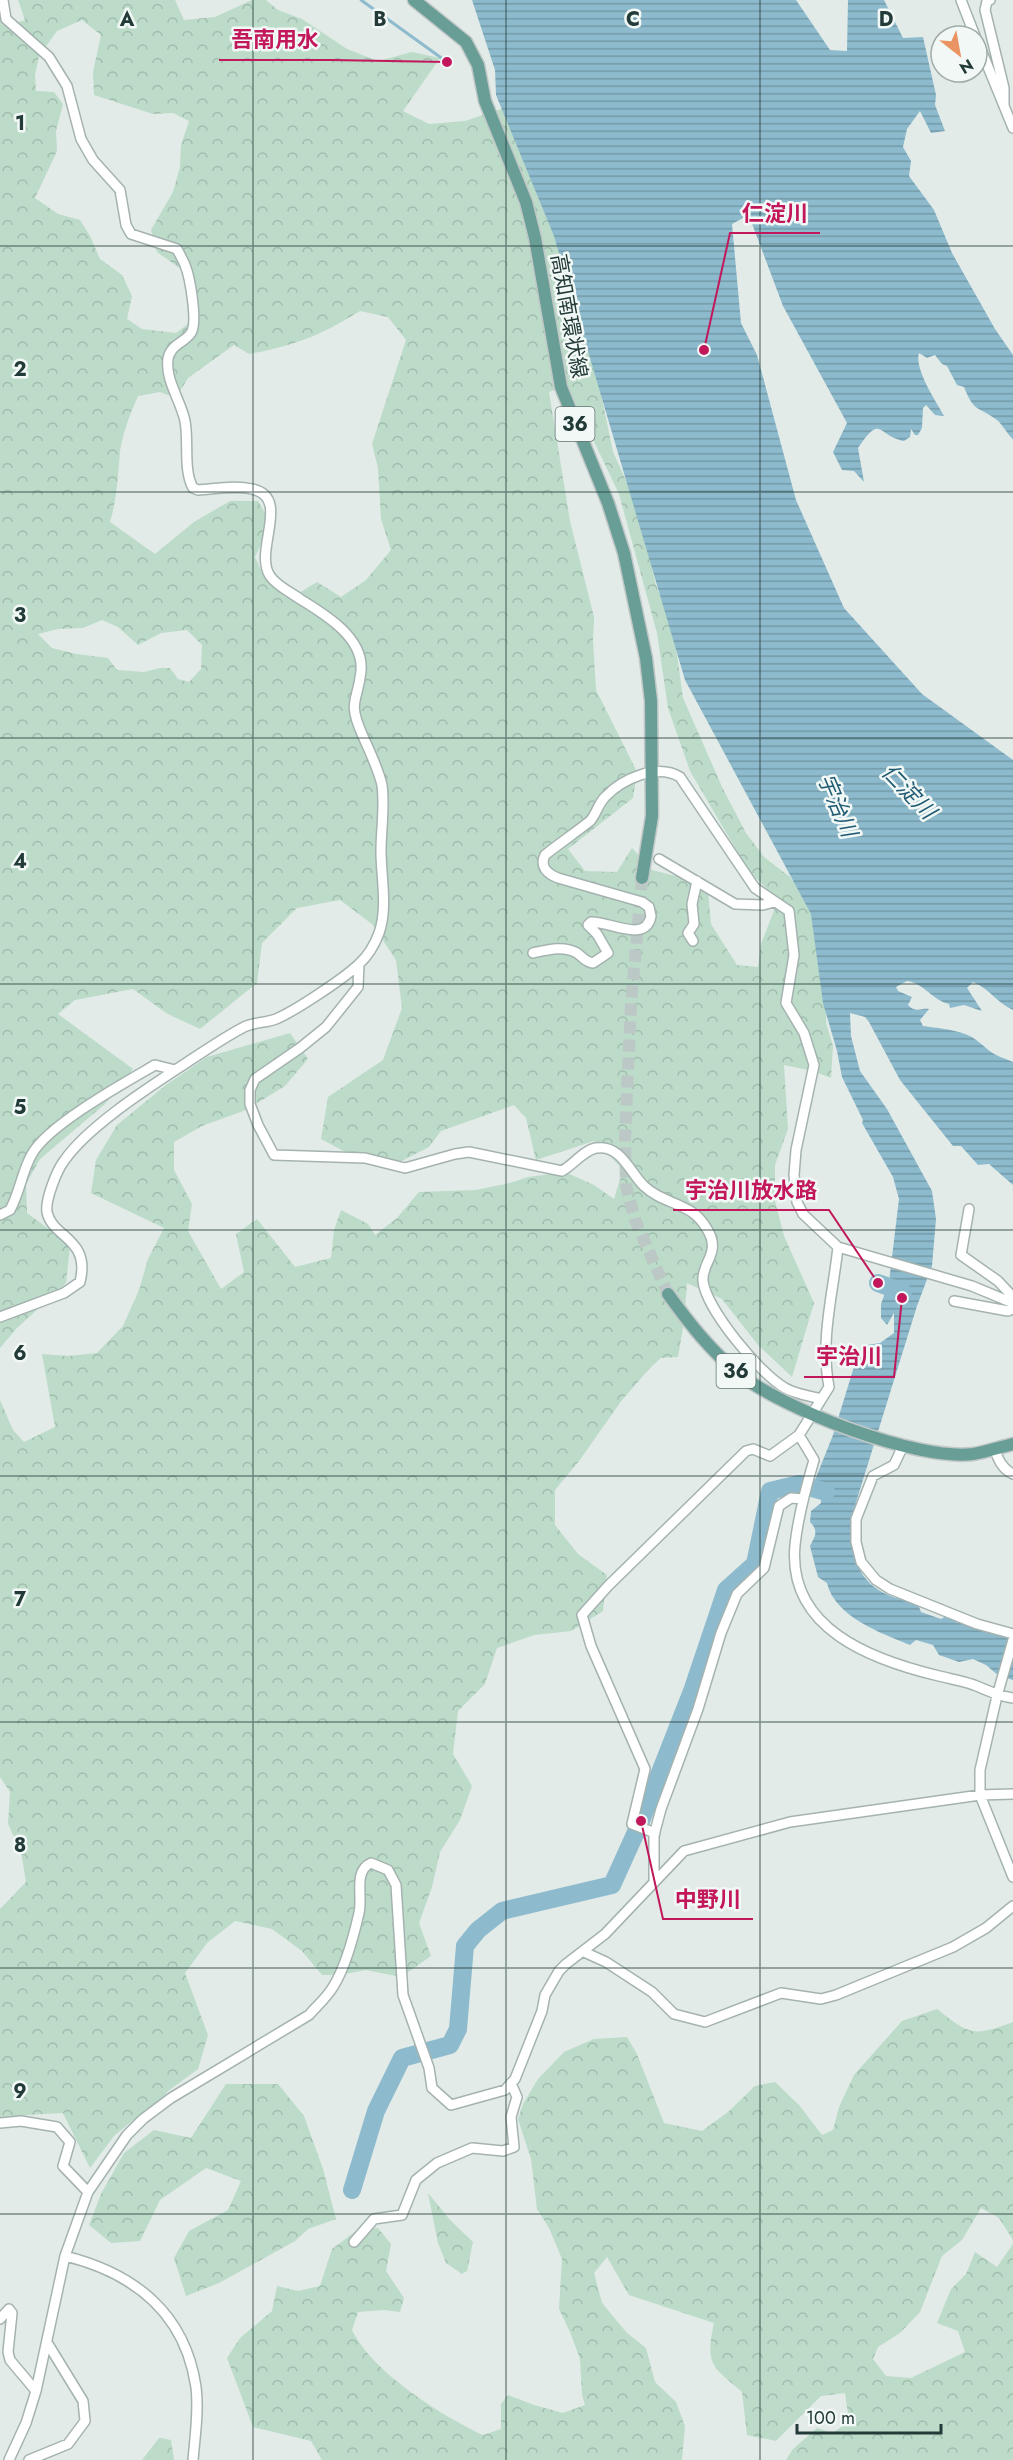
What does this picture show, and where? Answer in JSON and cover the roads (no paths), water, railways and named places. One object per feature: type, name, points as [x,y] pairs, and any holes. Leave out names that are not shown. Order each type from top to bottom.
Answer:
[{"type":"main road","name":"高知南環状線","points":[[414,0],[466,42],[478,65],[485,101],[526,202],[543,278],[561,387],[608,503],[624,553],[646,658],[651,701],[652,816],[642,878]]},
{"type":"main road","name":"36","points":[[668,1294],[702,1340],[739,1374],[761,1389],[826,1420],[903,1446],[934,1453],[972,1454],[1013,1443]]},
{"type":"street","points":[[0,1317],[64,1293],[80,1282],[82,1275],[80,1256],[73,1242],[55,1226],[47,1212],[53,1183],[64,1161],[80,1143],[117,1112],[175,1070],[246,1026],[276,1019],[360,964],[380,931],[383,902],[381,784],[356,720],[353,705],[361,671],[356,649],[330,618],[282,587],[269,575],[265,563],[265,546],[272,517],[271,505],[261,491],[235,488],[193,488],[189,481],[188,438],[167,363],[173,347],[190,335],[194,328],[195,317],[186,267],[177,249],[131,234],[126,225],[120,190],[93,160],[81,139],[67,86],[43,50],[6,19],[3,0]]},
{"type":"street","points":[[961,0],[970,24]]},
{"type":"street","points":[[990,0],[987,1],[985,10],[1004,88],[1004,105]]},
{"type":"street","points":[[989,69],[1013,128]]},
{"type":"street","points":[[533,953],[562,948],[575,952],[587,963],[593,963],[608,953],[597,934],[588,925],[591,922],[639,931],[650,921],[649,907],[642,902],[558,878],[549,874],[543,862],[545,855],[592,819],[605,797],[625,781],[653,772],[673,773],[680,777],[755,888],[789,912],[794,955],[786,1003],[804,1033],[814,1065],[796,1150],[796,1195],[803,1214],[838,1247],[972,1286],[1013,1303]]},
{"type":"street","points":[[659,860],[735,904],[764,905],[774,902]]},
{"type":"street","points":[[693,940],[688,933],[694,924],[692,904],[697,881]]},
{"type":"street","points":[[360,964],[358,987],[326,1027],[255,1079],[250,1090],[250,1104],[274,1155],[365,1158],[405,1168],[454,1154],[470,1152],[562,1171],[586,1153],[597,1148],[607,1149],[619,1155],[643,1186],[654,1195],[691,1209],[708,1230],[712,1253],[702,1279],[707,1295],[746,1354],[786,1389],[820,1399]]},
{"type":"street","points":[[0,1215],[10,1210],[32,1154],[45,1138],[120,1085],[154,1065],[175,1070]]},
{"type":"street","points":[[969,1209],[961,1255],[998,1281],[1013,1297]]},
{"type":"street","points":[[655,1833],[632,1824],[645,1768],[591,1646],[582,1615],[608,1586],[746,1452],[753,1449],[770,1456],[799,1435],[829,1387],[825,1367],[825,1334],[838,1247]]},
{"type":"street","points":[[954,1301],[1008,1311],[1013,1309]]},
{"type":"street","points":[[799,1435],[814,1460],[803,1499],[795,1546],[796,1564],[803,1595],[819,1621],[839,1638],[854,1646],[913,1670],[974,1685],[1013,1698]]},
{"type":"street","points":[[903,1446],[894,1465],[873,1476],[856,1519],[856,1542],[861,1562],[876,1580],[890,1589],[977,1624],[1013,1634]]},
{"type":"street","points":[[994,1448],[998,1460],[1008,1472],[1013,1474]]},
{"type":"street","points":[[654,1881],[655,1833],[661,1809],[698,1709],[721,1632],[737,1594],[764,1568],[778,1506],[791,1498],[803,1499]]},
{"type":"street","points":[[1013,1640],[997,1694],[980,1770],[981,1794],[1013,1877]]},
{"type":"street","points":[[9,2460],[26,2423],[36,2391],[66,2256],[88,2192],[127,2135],[142,2119],[171,2098],[309,2015],[323,2000],[334,1986],[350,1945],[360,1911],[361,1872],[364,1866],[371,1863],[388,1869],[396,1886],[403,1995],[427,2063],[432,2088],[451,2105],[505,2090],[512,2083],[542,2011],[545,1995],[566,1964],[584,1952],[627,1912],[684,1851],[790,1822],[981,1794],[1013,1794]]},
{"type":"street","points":[[584,1952],[606,1962],[652,1992],[674,2013],[705,2022],[781,1993],[821,1999],[836,1995],[953,1947],[986,1928],[1013,1906]]},
{"type":"street","points":[[354,2242],[374,2219],[402,2215],[416,2180],[437,2163],[472,2148],[503,2151],[514,2147],[512,2117],[517,2097],[512,2083]]},
{"type":"street","points":[[0,2123],[21,2121],[57,2127],[70,2142],[63,2166],[88,2192]]},
{"type":"street","points":[[66,2256],[130,2281],[153,2300],[178,2334],[192,2366],[196,2388],[193,2460]]},
{"type":"street","points":[[0,2319],[9,2309],[12,2313],[8,2352],[10,2360],[36,2391]]},
{"type":"street","points":[[29,2460],[68,2444],[85,2421],[83,2401],[48,2344]]},
{"type":"water","points":[[472,0],[796,0],[830,50],[847,51],[848,0],[884,0],[903,38],[923,37],[929,64],[929,84],[934,84],[935,105],[945,131],[931,133],[920,111],[907,129],[903,147],[911,161],[909,176],[934,210],[952,253],[995,329],[1013,355],[1013,439],[997,420],[974,405],[964,387],[957,385],[947,366],[942,364],[935,355],[927,358],[919,353],[918,360],[923,376],[944,416],[935,415],[926,405],[923,408],[922,428],[918,435],[915,435],[911,429],[910,437],[904,441],[879,429],[871,431],[858,448],[864,482],[854,471],[842,470],[833,452],[847,423],[783,306],[751,221],[745,217],[732,224],[741,323],[757,355],[796,500],[844,608],[922,694],[1013,760],[1013,1010],[973,982],[967,988],[982,1011],[964,1005],[950,1008],[949,1004],[913,982],[907,981],[896,987],[898,991],[912,997],[908,1005],[911,1007],[916,1010],[929,1009],[920,1020],[923,1026],[969,1035],[993,1053],[1013,1062],[1013,1185],[989,1164],[978,1165],[961,1146],[953,1146],[900,1080],[869,1022],[865,1017],[850,1013],[851,1036],[860,1071],[887,1109],[932,1191],[936,1219],[932,1266],[917,1306],[853,1512],[852,1548],[866,1580],[886,1594],[918,1604],[921,1612],[941,1619],[950,1614],[957,1623],[961,1621],[1013,1635],[1013,1680],[999,1676],[986,1665],[973,1659],[959,1662],[939,1655],[933,1645],[916,1640],[910,1645],[873,1629],[839,1605],[827,1583],[818,1577],[810,1546],[815,1531],[810,1522],[811,1511],[821,1503],[821,1497],[811,1490],[833,1435],[857,1357],[867,1345],[880,1343],[894,1333],[894,1313],[887,1325],[881,1318],[881,1304],[889,1282],[899,1199],[893,1177],[862,1123],[863,1120],[842,1077],[823,1003],[811,914],[685,680],[554,236],[496,95],[495,70]]},
{"type":"waterway","points":[[361,0],[447,62]]},
{"type":"waterway","points":[[878,1283],[903,1292]]},
{"type":"waterway","points":[[352,2190],[376,2111],[402,2058],[450,2045],[458,2029],[465,1946],[478,1930],[502,1911],[612,1885],[641,1821],[692,1691],[726,1590],[755,1564],[770,1491],[799,1484],[826,1492]]},
{"type":"tunnel","points":[[642,878],[631,1004],[625,1140],[626,1185],[635,1220],[668,1294]]},
{"type":"place","name":"吾南用水","points":[[447,62]]},
{"type":"place","name":"仁淀川","points":[[704,350]]},
{"type":"place","name":"宇治川放水路","points":[[878,1283]]},
{"type":"place","name":"宇治川","points":[[902,1298]]},
{"type":"place","name":"中野川","points":[[641,1821]]}]
